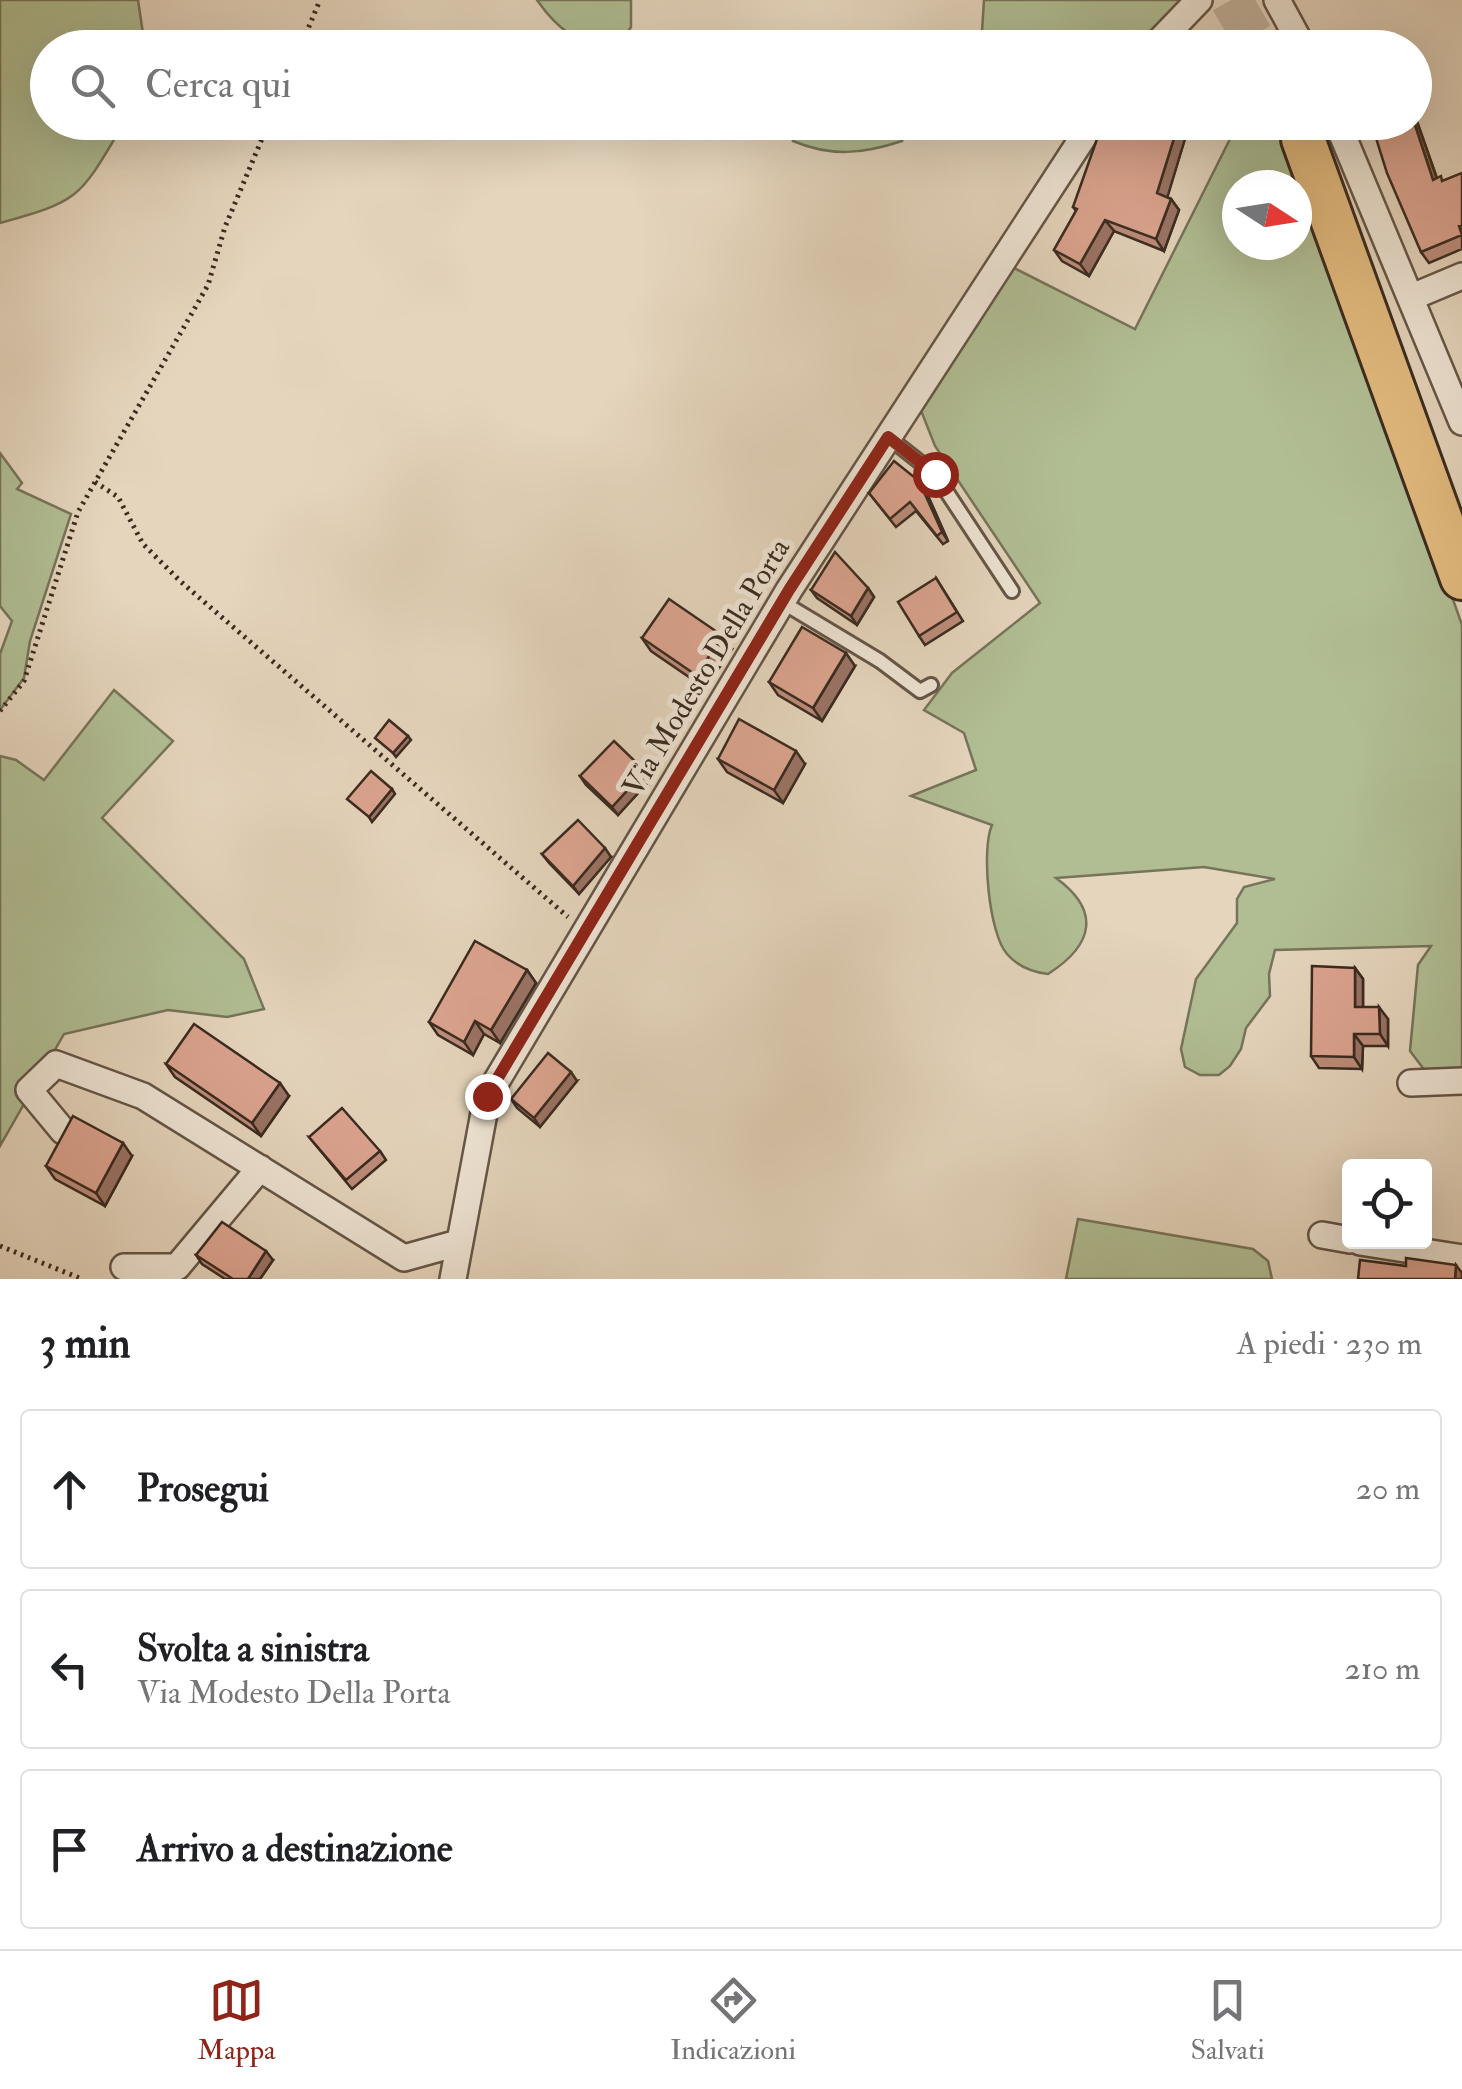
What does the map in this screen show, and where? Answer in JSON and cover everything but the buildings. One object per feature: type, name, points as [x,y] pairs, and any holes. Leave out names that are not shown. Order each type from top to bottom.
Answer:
[{"type":"highway","points":[[1323,140],[1462,578]]},
{"type":"street","points":[[1171,30],[1200,0]]},
{"type":"street","points":[[1277,0],[1293,30]]},
{"type":"street","name":"Via Modesto Della Porta","points":[[453,1279],[487,1096],[782,602],[1081,140]]},
{"type":"street","points":[[1326,140],[1412,297],[1462,422]]},
{"type":"street","points":[[1412,297],[1462,276]]},
{"type":"street","points":[[63,1130],[28,1090],[56,1064],[143,1096],[404,1258],[458,1243]]},
{"type":"street","points":[[1412,1084],[1462,1081]]},
{"type":"street","points":[[124,1268],[177,1267],[260,1168]]},
{"type":"street","points":[[1322,1235],[1342,1239]]},
{"type":"street","points":[[1405,1249],[1462,1258]]},
{"type":"lane","points":[[888,437],[935,474],[969,520],[1012,592]]},
{"type":"lane","points":[[782,602],[880,661],[920,692],[931,685]]},
{"type":"path","points":[[308,30],[320,0]]},
{"type":"path","points":[[0,711],[24,681],[78,512],[208,285],[225,227],[261,140]]},
{"type":"path","points":[[95,482],[118,497],[142,544],[180,581],[585,932]]},
{"type":"path","points":[[0,1246],[82,1279]]},
{"type":"green space","points":[[0,0],[138,0],[142,30],[30,30],[30,140],[114,140],[74,194],[46,209],[0,223]]},
{"type":"green space","points":[[537,0],[631,0],[629,30],[565,30]]},
{"type":"green space","points":[[984,0],[1189,0],[1159,30],[982,30]]},
{"type":"green space","points":[[903,140],[847,152],[821,150],[793,141]]},
{"type":"green space","points":[[1230,140],[1292,140],[1302,170],[1222,170],[1222,260],[1312,260],[1312,197],[1462,625],[1462,1075],[1429,1076],[1410,1051],[1418,965],[1431,946],[1275,950],[1269,974],[1270,996],[1246,1028],[1241,1049],[1230,1066],[1219,1075],[1200,1075],[1185,1067],[1181,1049],[1196,979],[1237,923],[1237,899],[1244,887],[1275,879],[1204,867],[1056,878],[1080,902],[1086,927],[1083,939],[1064,963],[1048,974],[1011,959],[1001,944],[991,911],[987,852],[992,825],[911,796],[976,770],[964,733],[924,710],[952,673],[1040,603],[935,446],[920,408],[1012,267],[1135,329]]},
{"type":"green space","points":[[0,453],[22,483],[17,489],[71,514],[30,641],[24,678],[0,710],[0,654],[12,621],[0,606]]},
{"type":"green space","points":[[114,690],[173,741],[102,818],[244,959],[264,1009],[227,1017],[168,1010],[64,1034],[0,1146],[0,756],[16,760],[44,780]]},
{"type":"green space","points":[[1078,1219],[1253,1249],[1268,1261],[1272,1279],[1066,1279]]},
{"type":"tunnel","points":[[1231,0],[1248,30]]},
{"type":"route","points":[[487,1096],[789,590],[888,437],[914,453],[935,474]]}]
